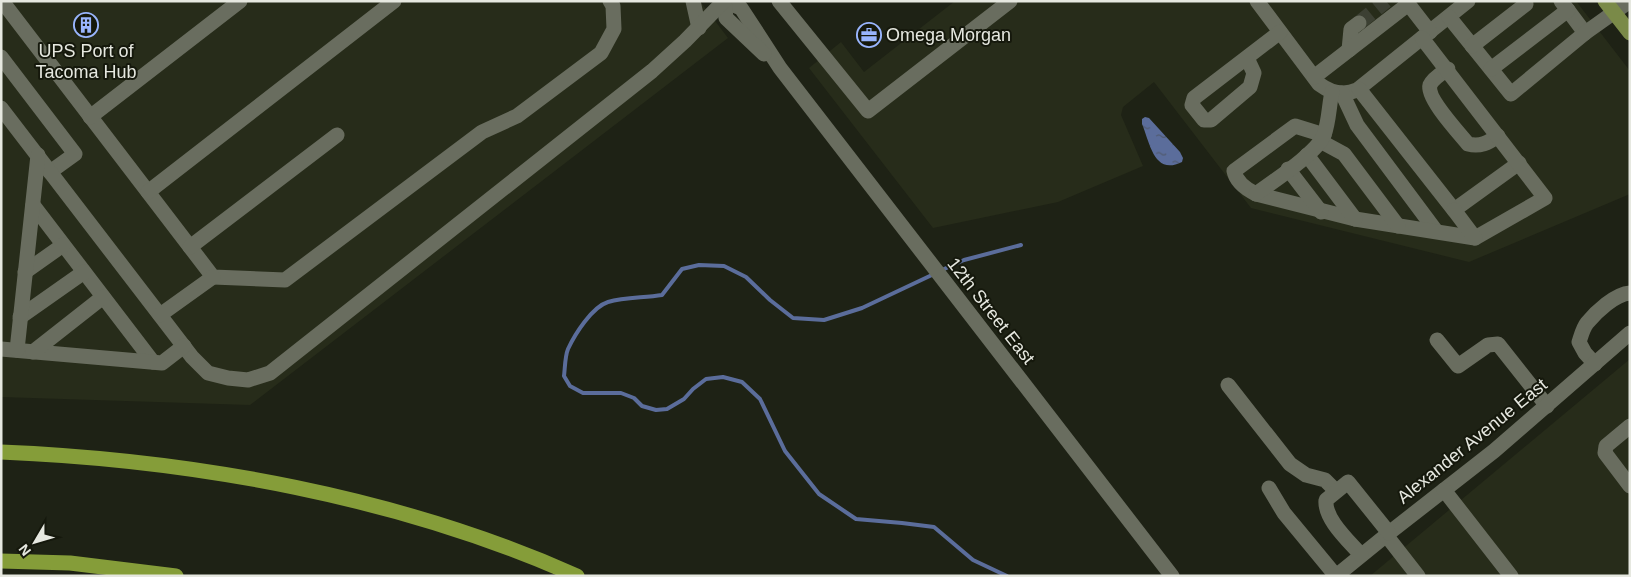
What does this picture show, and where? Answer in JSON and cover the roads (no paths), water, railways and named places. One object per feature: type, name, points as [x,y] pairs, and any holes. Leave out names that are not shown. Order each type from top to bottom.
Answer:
[{"type":"highway","points":[[1,452],[164,467],[274,484],[328,495],[405,514],[471,534],[577,576]]},
{"type":"highway","points":[[1,561],[70,563],[176,576]]},
{"type":"main road","points":[[1609,7],[1630,33]]},
{"type":"street","points":[[2,1],[213,277]]},
{"type":"street","points":[[90,116],[240,1]]},
{"type":"street","points":[[148,192],[394,1]]},
{"type":"street","points":[[160,316],[213,277],[285,280],[482,132],[517,116],[601,53],[614,29],[613,6],[610,1]]},
{"type":"street","points":[[693,1],[699,28]]},
{"type":"street","points":[[1,108],[160,316],[208,373],[248,380],[270,373],[652,71],[699,28],[724,1]]},
{"type":"street","name":"12th Street East","points":[[724,1],[741,8],[780,68],[1172,576]]},
{"type":"street","points":[[779,1],[868,111],[1010,1]]},
{"type":"street","points":[[1257,1],[1319,84],[1337,93],[1350,93],[1359,88],[1468,1]]},
{"type":"street","points":[[1449,17],[1511,94],[1585,33],[1609,7],[1630,1]]},
{"type":"street","points":[[1314,77],[1407,3],[1448,69],[1545,198],[1475,238],[1436,231],[1398,226],[1355,219],[1321,212],[1256,194],[1247,190],[1240,183],[1234,171],[1295,126],[1322,138],[1344,154],[1398,226]]},
{"type":"street","points":[[1472,46],[1526,4]]},
{"type":"street","points":[[1491,69],[1564,6],[1585,33]]},
{"type":"street","points":[[1349,50],[1351,30],[1358,23]]},
{"type":"street","points":[[1248,58],[1280,32]]},
{"type":"street","points":[[1,57],[75,154],[50,172]]},
{"type":"street","points":[[1448,69],[1438,76],[1430,86],[1430,92],[1436,104],[1468,144],[1478,146],[1490,142],[1498,136]]},
{"type":"street","points":[[1359,88],[1475,238]]},
{"type":"street","points":[[1256,194],[1307,155],[1322,138],[1337,93]]},
{"type":"street","points":[[1337,93],[1356,125],[1436,231]]},
{"type":"street","points":[[190,247],[336,135]]},
{"type":"street","points":[[17,350],[38,155]]},
{"type":"street","points":[[1307,155],[1355,219]]},
{"type":"street","points":[[1454,210],[1519,163]]},
{"type":"street","points":[[1288,169],[1321,212]]},
{"type":"street","points":[[32,205],[153,362]]},
{"type":"street","points":[[25,272],[63,245]]},
{"type":"street","points":[[20,317],[84,272]]},
{"type":"street","points":[[1595,364],[1585,353],[1579,342],[1586,325],[1603,307],[1625,294],[1630,294]]},
{"type":"street","points":[[33,352],[103,298]]},
{"type":"street","name":"Alexander Avenue East","points":[[1336,576],[1494,451],[1630,333]]},
{"type":"street","points":[[1437,340],[1458,366],[1488,345],[1498,344],[1547,406]]},
{"type":"street","points":[[1,349],[162,363],[184,346]]},
{"type":"street","points":[[1228,385],[1290,464],[1306,475],[1325,480],[1336,491]]},
{"type":"street","points":[[1630,426],[1606,446],[1604,453],[1630,486]]},
{"type":"street","points":[[1361,555],[1332,520],[1327,511],[1326,500],[1348,482],[1418,576]]},
{"type":"street","points":[[1269,488],[1284,513],[1336,576]]},
{"type":"street","points":[[1444,490],[1511,576]]},
{"type":"water","points":[[1145,117],[1149,118],[1180,152],[1183,158],[1182,162],[1165,165],[1159,161],[1151,148],[1142,124],[1142,119]]},
{"type":"waterway","points":[[942,270],[964,260],[1021,245]]},
{"type":"waterway","points":[[934,274],[862,308],[824,320],[793,318],[770,300],[746,277],[724,266],[699,265],[682,269],[662,295],[614,300],[596,309],[575,336],[568,349],[564,376],[570,386],[583,393],[621,393],[634,398],[642,406],[656,410],[667,409],[684,399],[706,379],[723,377],[742,382],[760,399],[785,451],[819,494],[856,519],[934,527],[973,560],[1007,576]]},
{"type":"tunnel","points":[[1359,23],[1386,1]]},
{"type":"place","name":"UPS Port of Tacoma Hub","points":[[86,25]]},
{"type":"place","name":"Omega Morgan","points":[[869,35]]}]
